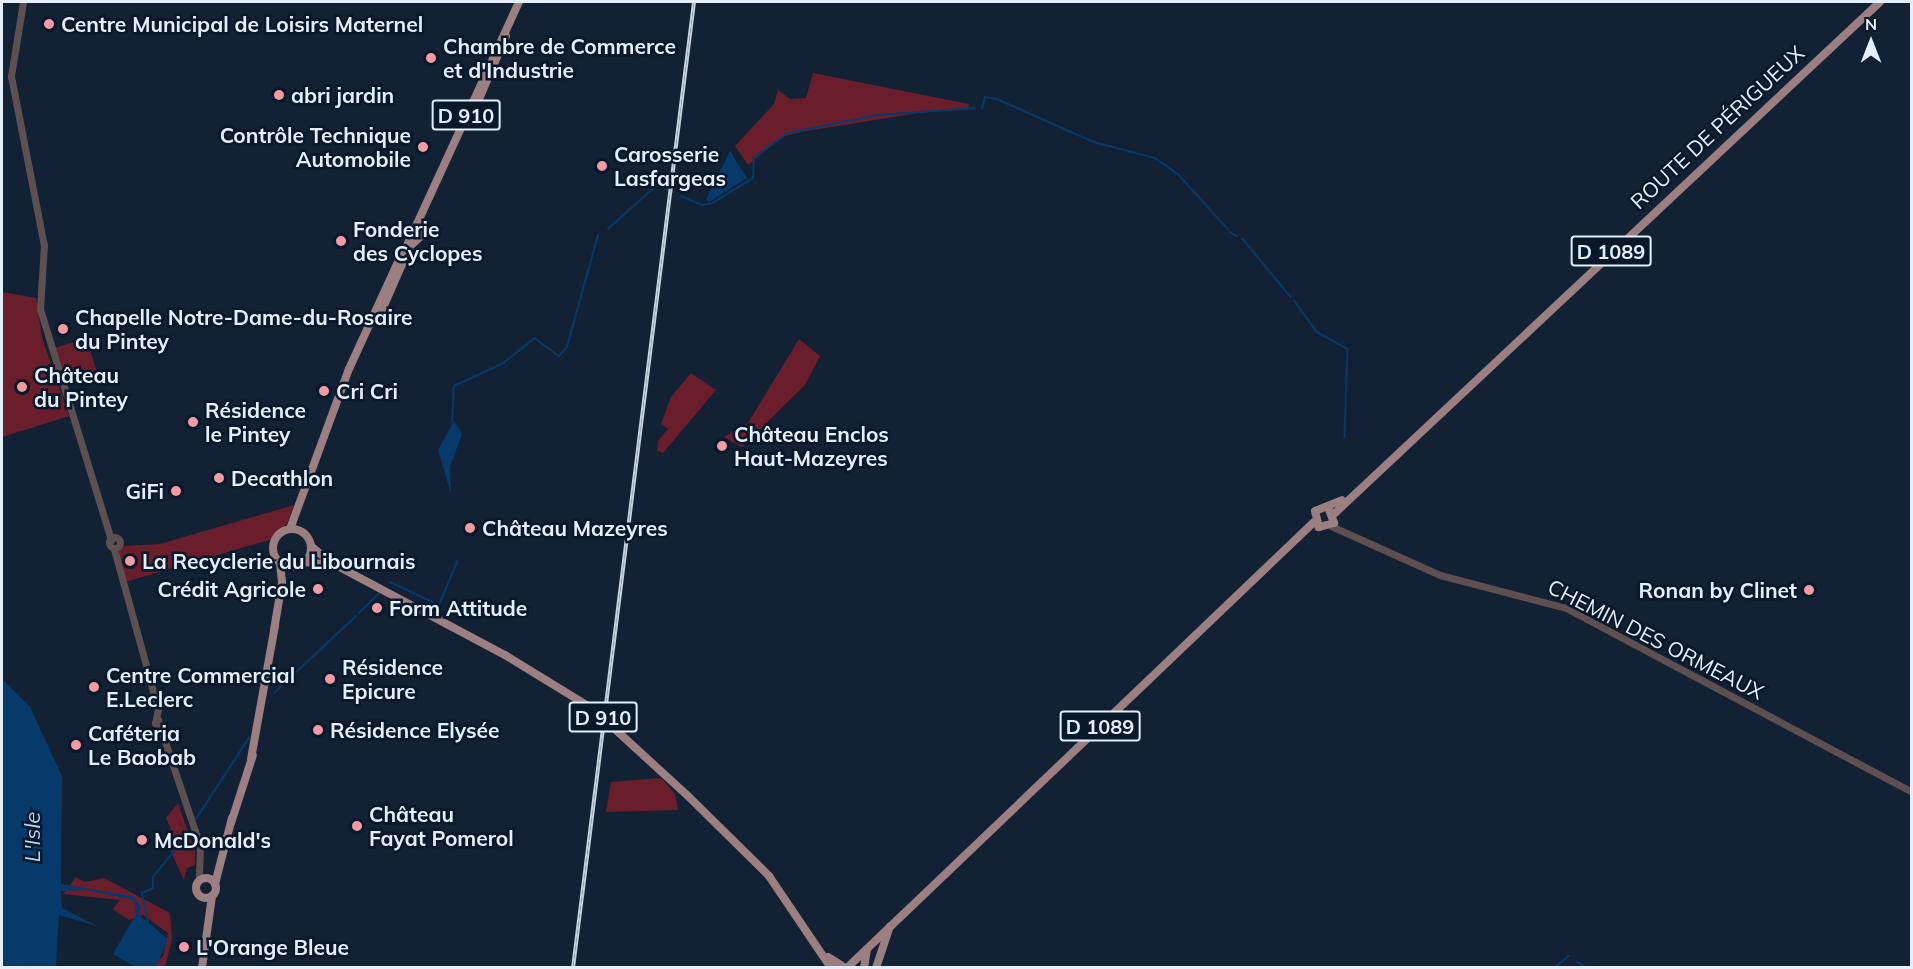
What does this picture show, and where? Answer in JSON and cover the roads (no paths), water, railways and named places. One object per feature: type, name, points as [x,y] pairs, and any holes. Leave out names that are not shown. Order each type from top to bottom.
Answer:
[{"type":"main road","name":"D 910","points":[[303,501],[338,400],[405,252],[418,229],[519,2]]},
{"type":"main road","name":"ROUTE DE PÉRIGUEUX","points":[[1316,524],[1315,511],[1332,516],[1342,500],[1880,2]]},
{"type":"main road","points":[[207,897],[196,888],[208,880],[223,854],[252,759],[267,699],[282,583],[274,541],[290,529],[303,501]]},
{"type":"main road","points":[[282,583],[293,567],[305,562],[311,546],[303,533],[303,501]]},
{"type":"main road","points":[[1316,524],[1332,516]]},
{"type":"main road","name":"D 1089","points":[[845,967],[867,949],[895,918],[1316,524]]},
{"type":"main road","points":[[290,529],[303,533]]},
{"type":"main road","name":"D 910","points":[[311,546],[505,655],[593,709],[688,796],[769,876],[828,956],[845,967]]},
{"type":"main road","name":"D 910","points":[[305,562],[369,580]]},
{"type":"main road","points":[[280,563],[293,567]]},
{"type":"main road","points":[[202,968],[208,880]]},
{"type":"main road","name":"D 1089","points":[[876,968],[878,949],[895,918]]},
{"type":"main road","points":[[864,968],[867,949]]},
{"type":"main road","name":"D 910","points":[[828,956],[831,968]]},
{"type":"main road","points":[[845,967],[854,968]]},
{"type":"street","points":[[23,2],[11,76],[44,245],[40,309],[111,540],[120,542],[114,549],[159,723],[200,846],[201,869],[208,880]]},
{"type":"street","name":"CHEMIN DES ORMEAUX","points":[[1332,516],[1342,527],[1440,575],[1566,608],[1911,792]]},
{"type":"water","points":[[730,151],[747,178],[709,202],[706,199]]},
{"type":"water","points":[[454,421],[462,434],[450,467],[451,494],[438,450]]},
{"type":"water","name":"L'Isle","points":[[2,679],[30,707],[62,776],[61,884],[133,896],[141,907],[139,915],[168,939],[156,967],[134,966],[113,954],[136,914],[134,900],[87,890],[61,891],[62,908],[97,926],[59,915],[56,967],[2,967]]},
{"type":"waterway","points":[[982,109],[985,97],[997,99],[1094,142],[1155,158],[1179,175],[1228,229]]},
{"type":"waterway","points":[[681,196],[702,205],[713,203],[753,178],[754,158],[788,133],[878,115],[975,108]]},
{"type":"waterway","points":[[608,229],[657,185],[674,192]]},
{"type":"waterway","points":[[1230,232],[1237,236]]},
{"type":"waterway","points":[[452,423],[454,386],[502,364],[535,338],[559,356],[567,347],[598,235]]},
{"type":"waterway","points":[[1243,239],[1291,297]]},
{"type":"waterway","points":[[1294,300],[1317,332],[1348,349],[1345,437]]},
{"type":"waterway","points":[[390,582],[439,605],[457,562]]},
{"type":"waterway","points":[[359,613],[379,594]]},
{"type":"waterway","points":[[274,693],[356,616]]},
{"type":"waterway","points":[[196,819],[249,738]]},
{"type":"waterway","points":[[148,922],[142,893],[153,888],[153,877],[185,838]]},
{"type":"waterway","points":[[1554,968],[1569,956]]},
{"type":"waterway","points":[[1577,961],[1587,968]]},
{"type":"railway","points":[[573,968],[694,2]]},
{"type":"place","name":"Centre Municipal de Loisirs Maternel","points":[[49,24]]},
{"type":"place","name":"Chambre de Commerce et d'Industrie","points":[[431,58]]},
{"type":"place","name":"abri jardin","points":[[279,95]]},
{"type":"place","name":"Contrôle Technique Automobile","points":[[423,147]]},
{"type":"place","name":"Carosserie Lasfargeas","points":[[602,166]]},
{"type":"place","name":"Fonderie des Cyclopes","points":[[341,241]]},
{"type":"place","name":"Chapelle Notre-Dame-du-Rosaire du Pintey","points":[[63,329]]},
{"type":"place","name":"Château du Pintey","points":[[22,387]]},
{"type":"place","name":"Cri Cri","points":[[324,391]]},
{"type":"place","name":"Résidence le Pintey","points":[[193,422]]},
{"type":"place","name":"Château Enclos Haut-Mazeyres","points":[[722,446]]},
{"type":"place","name":"Decathlon","points":[[219,478]]},
{"type":"place","name":"GiFi","points":[[176,491]]},
{"type":"place","name":"Château Mazeyres","points":[[470,528]]},
{"type":"place","name":"La Recyclerie du Libournais","points":[[130,561]]},
{"type":"place","name":"Crédit Agricole","points":[[318,589]]},
{"type":"place","name":"Ronan by Clinet","points":[[1809,590]]},
{"type":"place","name":"Form Attitude","points":[[377,608]]},
{"type":"place","name":"Résidence Epicure","points":[[330,679]]},
{"type":"place","name":"Centre Commercial E.Leclerc","points":[[94,687]]},
{"type":"place","name":"Résidence Elysée","points":[[318,730]]},
{"type":"place","name":"Caféteria Le Baobab","points":[[76,745]]},
{"type":"place","name":"Château Fayat Pomerol","points":[[357,826]]},
{"type":"place","name":"McDonald's","points":[[142,840]]},
{"type":"place","name":"L'Orange Bleue","points":[[184,947]]}]
